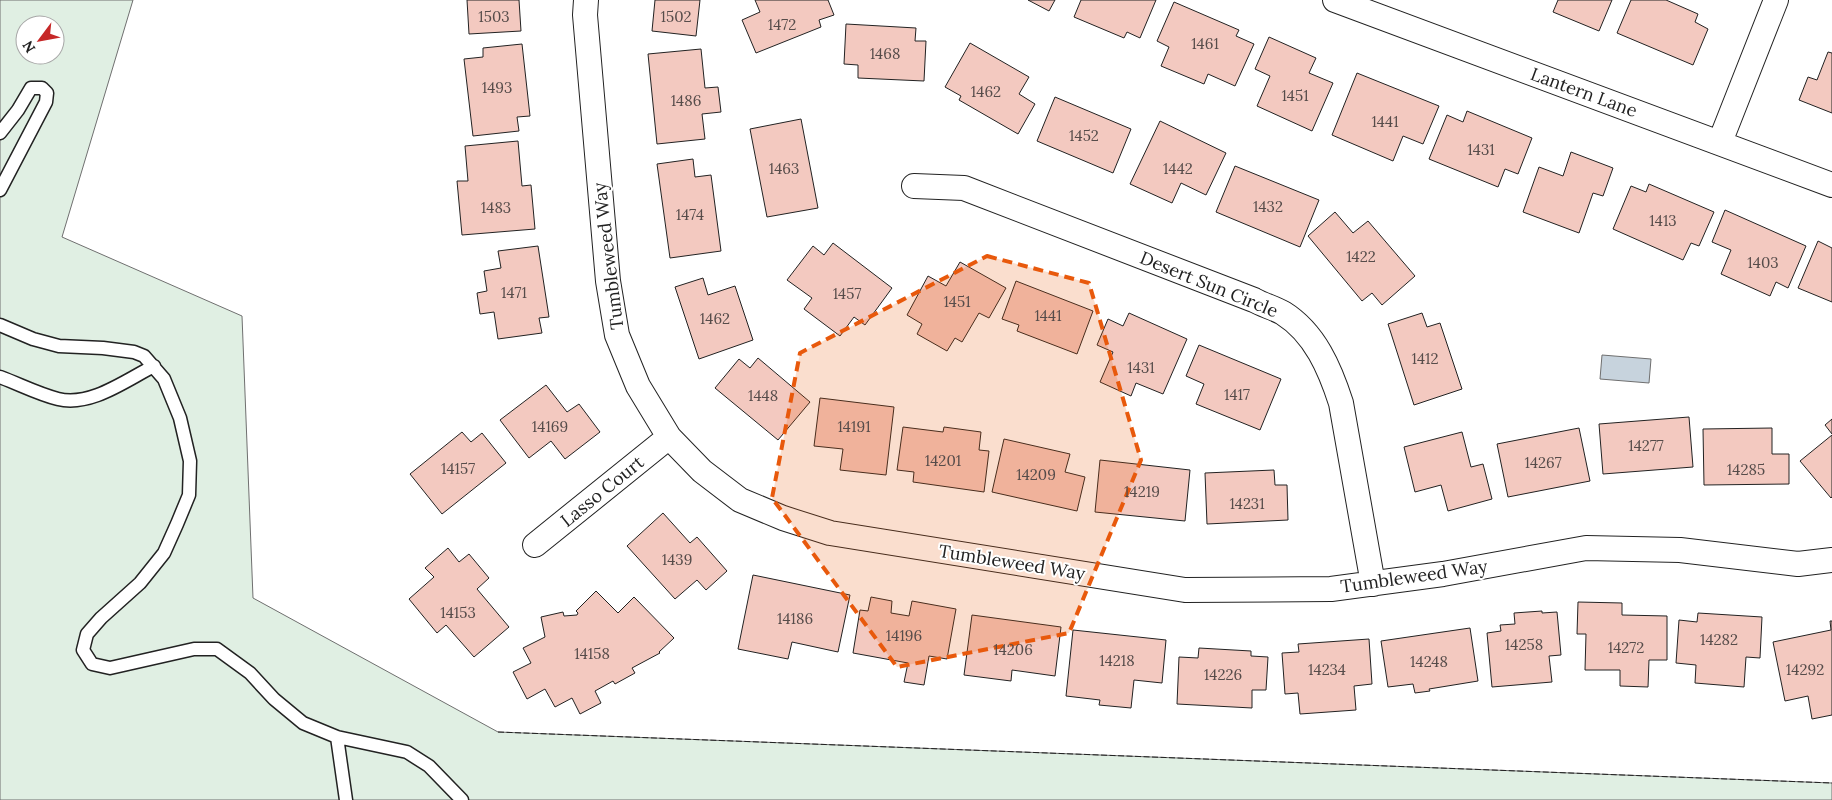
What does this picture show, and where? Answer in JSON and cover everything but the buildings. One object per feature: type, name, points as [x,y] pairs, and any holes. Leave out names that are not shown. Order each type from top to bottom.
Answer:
[{"type":"street","name":"Tumbleweed Way","points":[[586,0],[585,15],[608,281],[617,335],[638,386],[669,437],[702,470],[740,500],[783,518],[830,533],[1185,590],[1331,589],[1443,574],[1586,548],[1680,550],[1798,564],[1832,560]]},
{"type":"street","name":"Lantern Lane","points":[[1335,0],[1832,185]]},
{"type":"street","points":[[1720,142],[1776,0]]},
{"type":"street","name":"Desert Sun Circle","points":[[914,186],[964,188],[1254,300],[1283,313],[1304,331],[1320,352],[1334,380],[1341,403],[1373,584]]},
{"type":"street","name":"Lasso Court","points":[[535,545],[669,437]]},
{"type":"lane","points":[[0,133],[18,110],[31,88],[42,88],[47,93],[46,102],[0,190]]},
{"type":"lane","points":[[0,325],[33,339],[59,346],[87,346],[134,352],[144,356],[164,378],[180,418],[190,461],[189,495],[164,553],[140,583],[101,618],[87,634],[83,650],[92,664],[110,668],[194,649],[217,649],[250,673],[274,698],[303,723],[337,737],[407,752],[429,766],[462,800]]},
{"type":"lane","points":[[0,377],[59,399],[85,399],[154,366]]},
{"type":"lane","points":[[337,737],[346,800]]},
{"type":"highlighted area","points":[[987,256],[1089,283],[1141,460],[1069,633],[897,667],[772,498],[800,353]]},
{"type":"green space","points":[[0,0],[133,0],[62,237],[242,316],[253,598],[498,732],[1832,783],[1832,800],[0,800]]},
{"type":"shaded area","points":[[1602,355],[1651,359],[1649,383],[1600,379]]},
{"type":"fence","points":[[498,732],[1832,783]]}]
